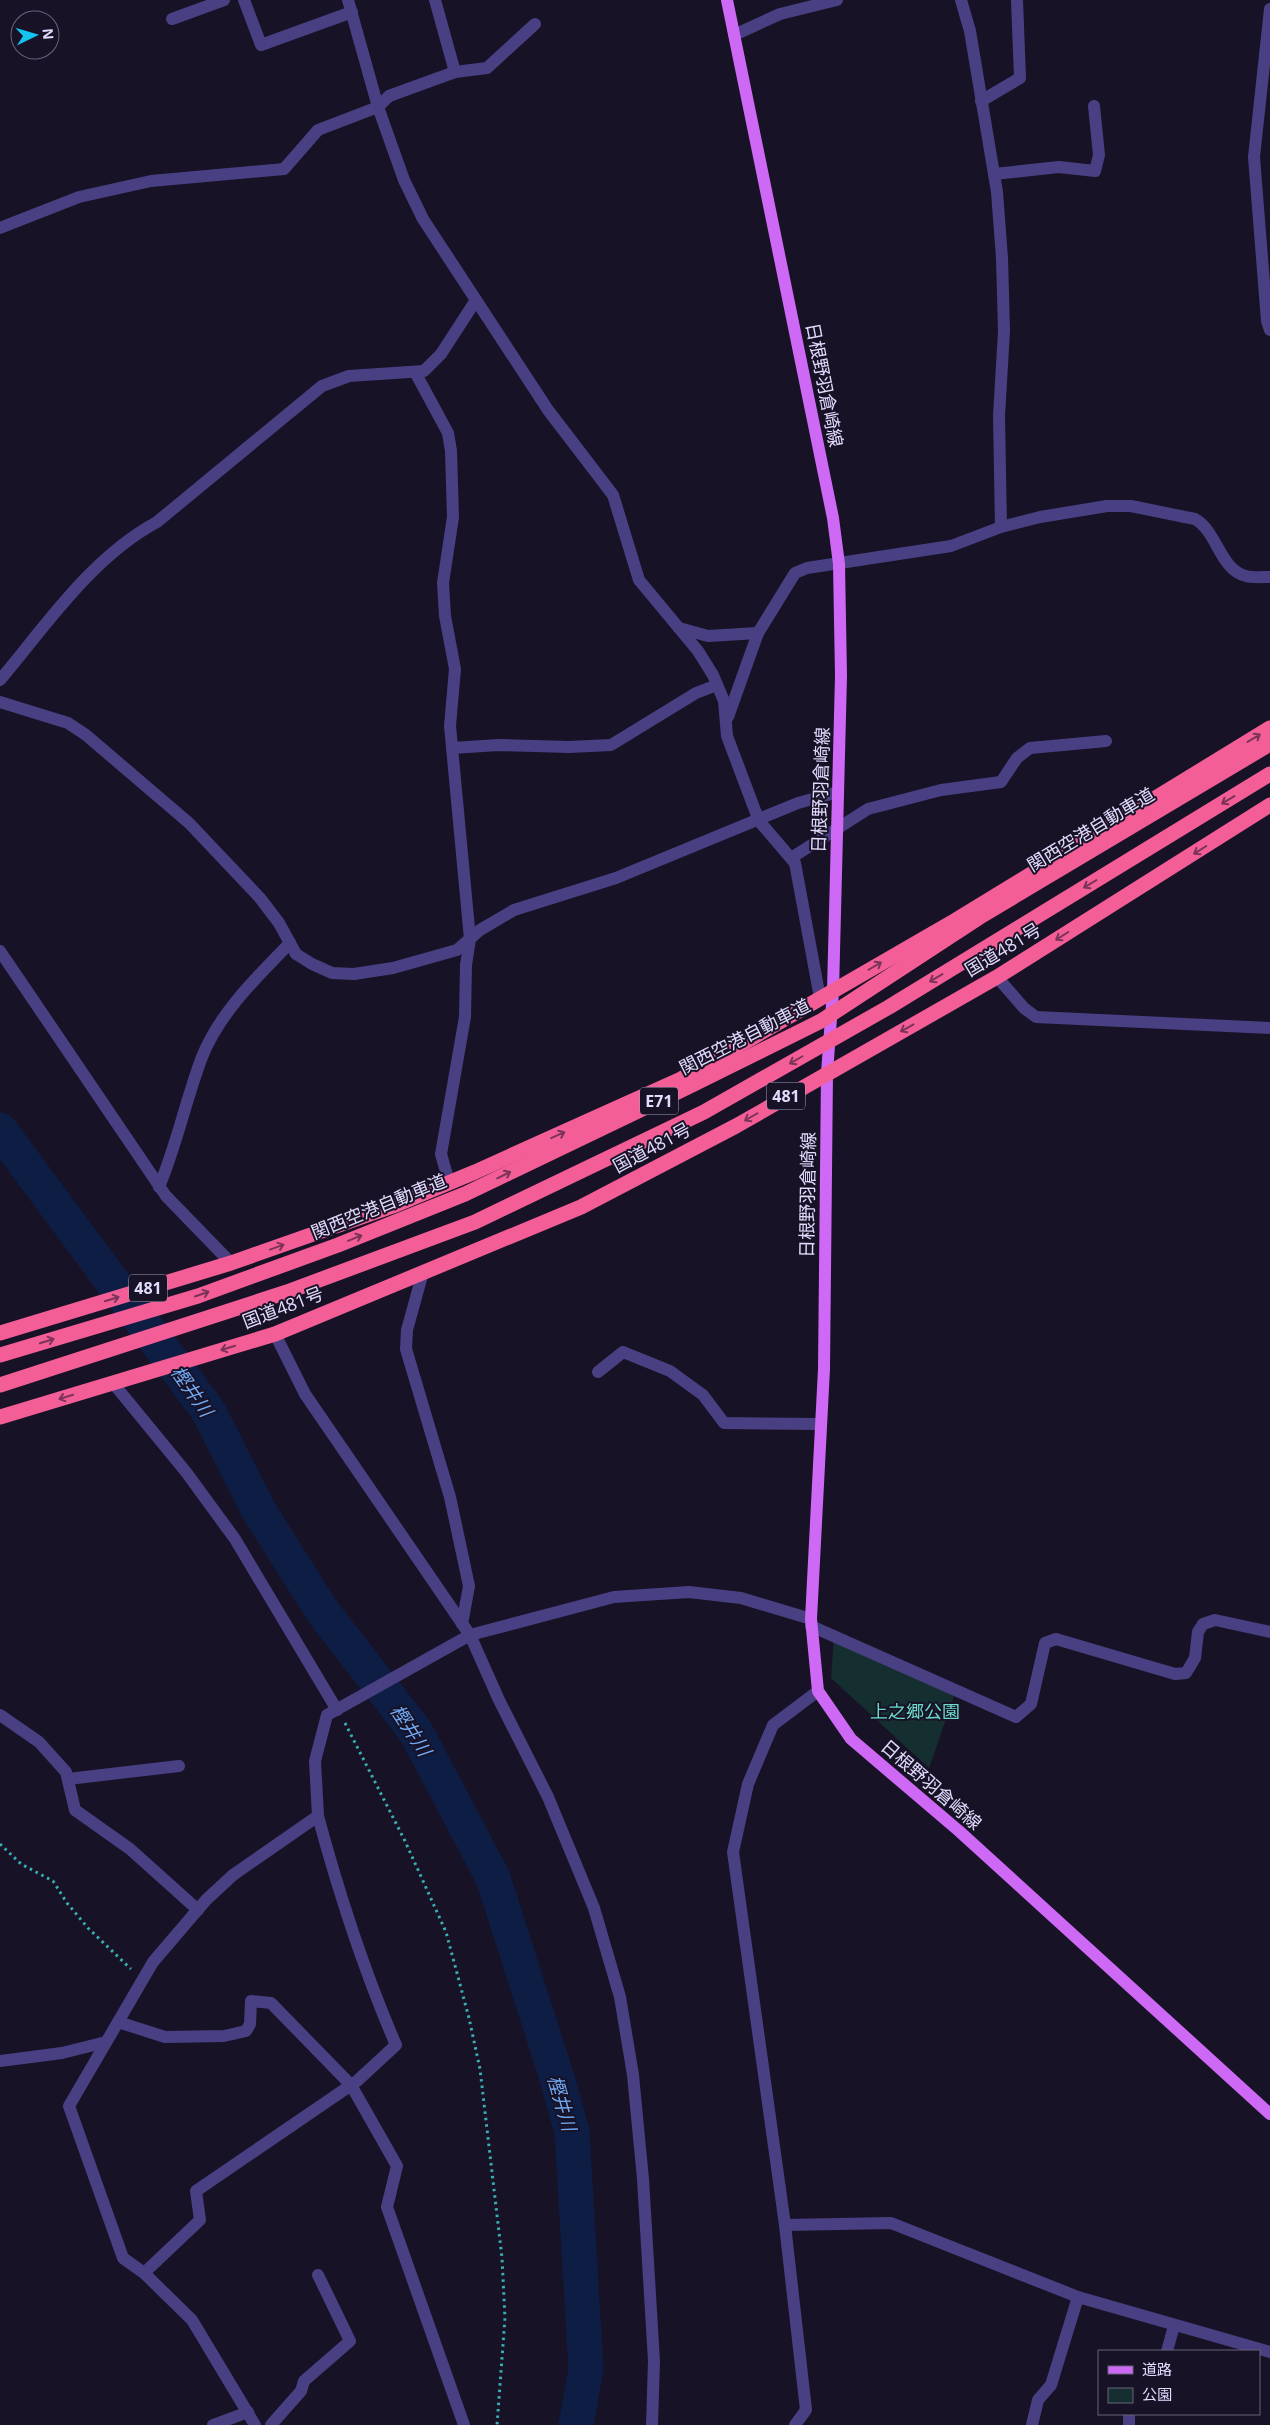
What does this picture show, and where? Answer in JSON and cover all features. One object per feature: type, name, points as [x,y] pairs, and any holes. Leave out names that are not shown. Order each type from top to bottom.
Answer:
[{"type":"highway","name":"481","points":[[0,1333],[231,1264],[393,1206],[681,1079],[956,920],[1270,728]]},
{"type":"highway","name":"関西空港自動車道","points":[[0,1356],[198,1296],[338,1245],[465,1194],[688,1087],[821,1021],[983,915],[1270,744]]},
{"type":"highway","name":"E71","points":[[0,1385],[287,1292],[475,1222],[704,1112],[888,1007],[1270,774]]},
{"type":"highway","name":"国道481号","points":[[0,1417],[275,1334],[581,1207],[736,1126],[827,1072],[997,977],[1270,804]]},
{"type":"main road","name":"日根野羽倉崎線","points":[[727,0],[833,518],[838,564],[842,676],[837,828],[826,994],[827,1072],[822,1424],[811,1622],[818,1691],[851,1739],[967,1838],[1270,2114]]},
{"type":"street","points":[[172,19],[224,0]]},
{"type":"street","points":[[244,0],[261,45],[350,6],[378,107],[404,180],[423,219],[548,410],[613,495],[639,580],[698,651],[717,685],[724,701],[727,736],[759,821],[795,864],[826,994]]},
{"type":"street","points":[[435,0],[455,72]]},
{"type":"street","points":[[734,35],[780,14],[837,0]]},
{"type":"street","points":[[962,0],[970,30],[994,174],[1002,258],[1004,331],[999,416],[1001,526]]},
{"type":"street","points":[[981,100],[1020,78],[1017,0]]},
{"type":"street","points":[[1270,9],[1266,74],[1254,157],[1267,321],[1270,330]]},
{"type":"street","points":[[0,228],[79,197],[151,181],[284,169],[318,130],[378,107],[388,96],[455,72],[487,68],[536,24]]},
{"type":"street","points":[[994,174],[1059,167],[1095,171],[1099,154],[1094,106]]},
{"type":"street","points":[[0,680],[86,577],[135,534],[157,522],[322,386],[349,376],[424,372],[441,354],[476,300]]},
{"type":"street","points":[[415,372],[448,433],[451,450],[453,518],[443,583],[445,616],[455,669],[450,726],[470,939],[466,965],[465,1017],[441,1154],[449,1182]]},
{"type":"street","points":[[726,722],[758,633],[795,573],[807,568],[951,546],[1001,526],[1040,517],[1107,506],[1131,506],[1195,519],[1203,524],[1233,570],[1246,576],[1270,577]]},
{"type":"street","points":[[679,628],[708,636],[758,633]]},
{"type":"street","points":[[452,748],[499,745],[568,747],[611,745],[696,693],[717,685]]},
{"type":"street","points":[[0,702],[68,723],[86,735],[189,823],[260,898],[279,923],[296,954],[332,973],[354,974],[393,968],[457,950],[480,930],[514,910],[616,878],[759,821],[798,803],[838,792]]},
{"type":"street","points":[[791,858],[868,809],[940,790],[1001,782],[1017,758],[1030,748],[1106,741]]},
{"type":"street","points":[[160,1187],[173,1154],[203,1056],[222,1020],[258,976],[290,943]]},
{"type":"street","points":[[0,951],[166,1196],[231,1264]]},
{"type":"street","points":[[997,977],[1024,1008],[1036,1017],[1270,1028]]},
{"type":"street","points":[[423,1272],[407,1330],[406,1349],[450,1497],[469,1586],[466,1630]]},
{"type":"street","points":[[275,1334],[305,1394],[466,1630],[548,1797],[594,1908],[620,1997],[633,2075],[643,2179],[654,2361],[652,2425]]},
{"type":"street","points":[[598,1372],[623,1352],[670,1371],[703,1395],[724,1424],[822,1424]]},
{"type":"street","points":[[112,1383],[186,1472],[235,1539],[337,1710]]},
{"type":"street","points":[[144,2273],[200,2220],[196,2191],[351,2085],[396,2045],[372,1991],[336,1883],[318,1816],[315,1761],[327,1715],[466,1630],[614,1597],[689,1592],[741,1598],[811,1622],[1016,1717],[1031,1704],[1045,1643],[1056,1639],[1175,1674],[1186,1673],[1195,1658],[1198,1632],[1203,1624],[1215,1620],[1270,1632]]},
{"type":"street","points":[[795,2425],[806,2410],[785,2225],[733,1852],[748,1784],[773,1725],[818,1691]]},
{"type":"street","points":[[0,1714],[39,1742],[66,1772],[75,1810],[130,1849],[198,1910]]},
{"type":"street","points":[[68,1779],[179,1766]]},
{"type":"street","points":[[255,2425],[192,2320],[144,2273],[123,2258],[69,2106],[153,1962],[198,1910],[233,1875],[318,1816]]},
{"type":"street","points":[[118,2022],[166,2037],[224,2036],[246,2031],[250,2024],[251,2000],[271,2003],[351,2085],[397,2166],[386,2207],[464,2425]]},
{"type":"street","points":[[0,2060],[62,2052],[106,2042]]},
{"type":"street","points":[[785,2225],[891,2224],[1078,2297],[1270,2352]]},
{"type":"street","points":[[271,2425],[301,2391],[304,2381],[350,2341],[318,2275]]},
{"type":"street","points":[[1032,2425],[1038,2400],[1051,2385],[1078,2297]]},
{"type":"street","points":[[1166,2350],[1174,2326]]},
{"type":"street","points":[[213,2425],[248,2412]]},
{"type":"path","points":[[337,1710],[405,1841],[446,1932],[469,2018],[480,2069],[502,2258],[505,2318],[497,2425]]},
{"type":"path","points":[[0,1844],[21,1864],[53,1881],[67,1903],[88,1928],[143,1980]]},
{"type":"green space","name":"上之郷公園","points":[[834,1637],[954,1696],[929,1768],[831,1678]]},
{"type":"waterway","name":"樫井川","points":[[0,1130],[209,1412],[259,1511],[323,1612],[416,1732],[493,1878],[557,2078],[572,2132],[586,2369],[576,2425]]},
{"type":"waterway","points":[[0,1148],[6,1140]]}]
